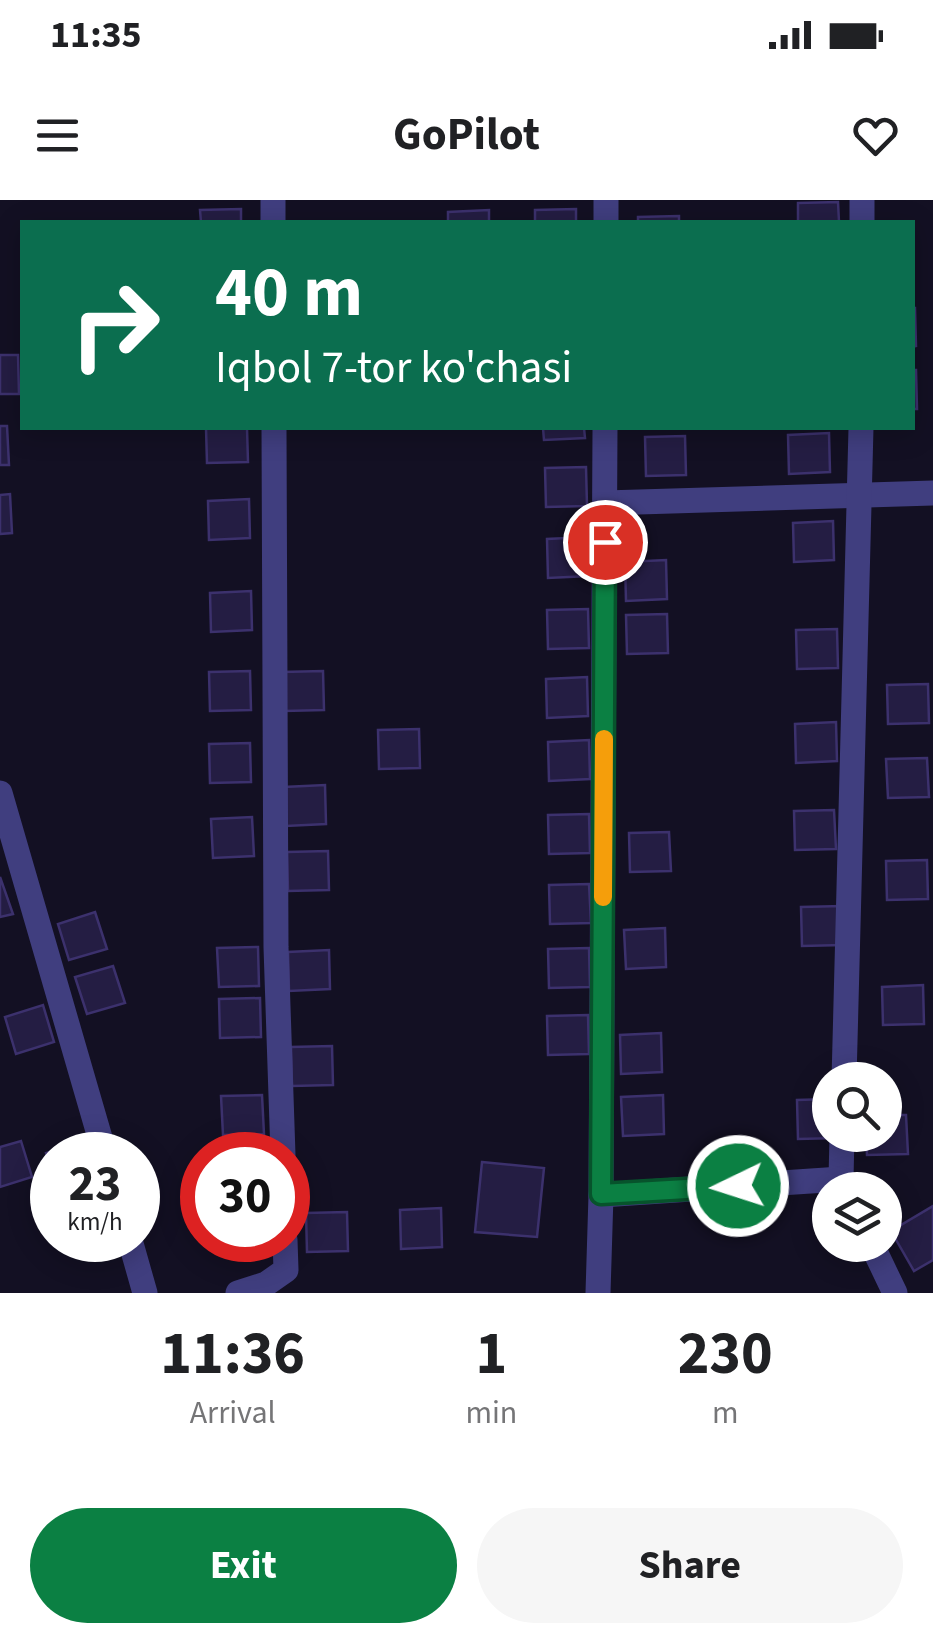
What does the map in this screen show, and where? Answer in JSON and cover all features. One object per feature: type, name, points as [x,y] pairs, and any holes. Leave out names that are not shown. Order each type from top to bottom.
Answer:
[{"type":"street","points":[[274,430],[276,947],[281,1132]]},
{"type":"street","points":[[598,1293],[605,430]]},
{"type":"street","points":[[844,1062],[861,430]]},
{"type":"street","points":[[605,503],[933,492]]},
{"type":"street","points":[[0,793],[98,1132]]},
{"type":"street","points":[[601,1194],[812,1185]]},
{"type":"street","points":[[137,1262],[146,1293]]},
{"type":"street","points":[[238,1293],[266,1284],[286,1270],[286,1262]]},
{"type":"street","points":[[880,1262],[895,1293]]},
{"type":"building","points":[[838,202],[839,220],[798,220],[798,203]]},
{"type":"building","points":[[241,209],[241,220],[201,220],[200,210]]},
{"type":"building","points":[[576,209],[576,220],[535,220],[535,210]]},
{"type":"building","points":[[489,210],[489,220],[448,220],[448,212]]},
{"type":"building","points":[[679,216],[679,220],[638,220]]},
{"type":"building","points":[[0,355],[18,355],[19,394],[0,394]]},
{"type":"building","points":[[0,426],[7,426],[9,465],[0,465]]},
{"type":"building","points":[[206,430],[247,430],[248,462],[207,463]]},
{"type":"building","points":[[543,430],[584,430],[585,438],[544,440]]},
{"type":"building","points":[[829,433],[830,472],[789,474],[788,435]]},
{"type":"building","points":[[685,436],[686,475],[646,476],[645,437]]},
{"type":"building","points":[[586,467],[587,506],[546,507],[545,468]]},
{"type":"building","points":[[10,494],[12,533],[0,534],[0,495]]},
{"type":"building","points":[[249,499],[250,538],[209,540],[208,501]]},
{"type":"building","points":[[833,521],[834,560],[794,562],[793,523]]},
{"type":"building","points":[[588,537],[589,576],[548,578],[547,539]]},
{"type":"building","points":[[666,560],[667,599],[626,601],[625,562]]},
{"type":"building","points":[[251,591],[252,630],[211,632],[210,593]]},
{"type":"building","points":[[588,609],[589,648],[548,649],[547,610]]},
{"type":"building","points":[[667,614],[668,653],[627,654],[626,615]]},
{"type":"building","points":[[837,629],[838,668],[797,669],[796,630]]},
{"type":"building","points":[[250,671],[251,710],[210,711],[209,672]]},
{"type":"building","points":[[323,671],[324,710],[284,711],[282,672]]},
{"type":"building","points":[[587,677],[588,716],[547,718],[546,679]]},
{"type":"building","points":[[928,684],[929,723],[888,724],[887,685]]},
{"type":"building","points":[[836,722],[837,761],[796,763],[795,724]]},
{"type":"building","points":[[419,729],[420,768],[379,769],[378,730]]},
{"type":"building","points":[[589,740],[590,779],[549,781],[548,742]]},
{"type":"building","points":[[250,743],[251,782],[210,783],[209,744]]},
{"type":"building","points":[[927,758],[929,797],[888,798],[886,759]]},
{"type":"building","points":[[325,785],[326,824],[286,826],[284,787]]},
{"type":"building","points":[[834,810],[836,849],[795,850],[794,811]]},
{"type":"building","points":[[589,814],[590,853],[549,854],[548,815]]},
{"type":"building","points":[[252,817],[254,856],[213,858],[211,819]]},
{"type":"building","points":[[669,832],[671,871],[630,872],[629,833]]},
{"type":"building","points":[[328,851],[329,890],[288,891],[287,852]]},
{"type":"building","points":[[927,860],[928,899],[887,900],[886,861]]},
{"type":"building","points":[[0,877],[13,914],[0,917]]},
{"type":"building","points":[[589,884],[591,923],[550,924],[549,885]]},
{"type":"building","points":[[842,906],[843,945],[802,946],[801,907]]},
{"type":"building","points":[[95,912],[107,949],[69,960],[58,924]]},
{"type":"building","points":[[665,928],[666,967],[626,969],[624,930]]},
{"type":"building","points":[[258,947],[259,986],[219,987],[217,948]]},
{"type":"building","points":[[589,948],[590,987],[549,988],[548,949]]},
{"type":"building","points":[[329,950],[330,989],[289,991],[288,952]]},
{"type":"building","points":[[113,966],[125,1003],[87,1014],[75,977]]},
{"type":"building","points":[[923,985],[924,1024],[883,1025],[882,987]]},
{"type":"building","points":[[260,998],[261,1037],[220,1038],[219,999]]},
{"type":"building","points":[[43,1005],[54,1042],[16,1054],[5,1017]]},
{"type":"building","points":[[588,1015],[589,1054],[548,1055],[547,1016]]},
{"type":"building","points":[[661,1033],[662,1072],[621,1074],[620,1035]]},
{"type":"building","points":[[332,1046],[333,1085],[292,1086],[291,1047]]},
{"type":"building","points":[[262,1095],[264,1132],[223,1132],[221,1096]]},
{"type":"building","points":[[663,1095],[664,1134],[623,1136],[621,1097]]},
{"type":"building","points":[[797,1100],[812,1100],[812,1139],[798,1139]]},
{"type":"building","points":[[902,1115],[906,1115],[908,1154],[867,1152],[902,1152]]},
{"type":"building","points":[[21,1141],[30,1178],[0,1187],[0,1147]]},
{"type":"building","points":[[482,1162],[544,1168],[537,1237],[475,1232]]},
{"type":"building","points":[[933,1206],[933,1260],[914,1271],[902,1250],[902,1224]]},
{"type":"building","points":[[441,1208],[442,1247],[401,1249],[400,1210]]},
{"type":"building","points":[[347,1212],[348,1251],[310,1252],[310,1213]]},
{"type":"slow traffic","points":[[603,897],[604,739]]},
{"type":"route","points":[[605,542],[601,1194],[738,1186]]}]
